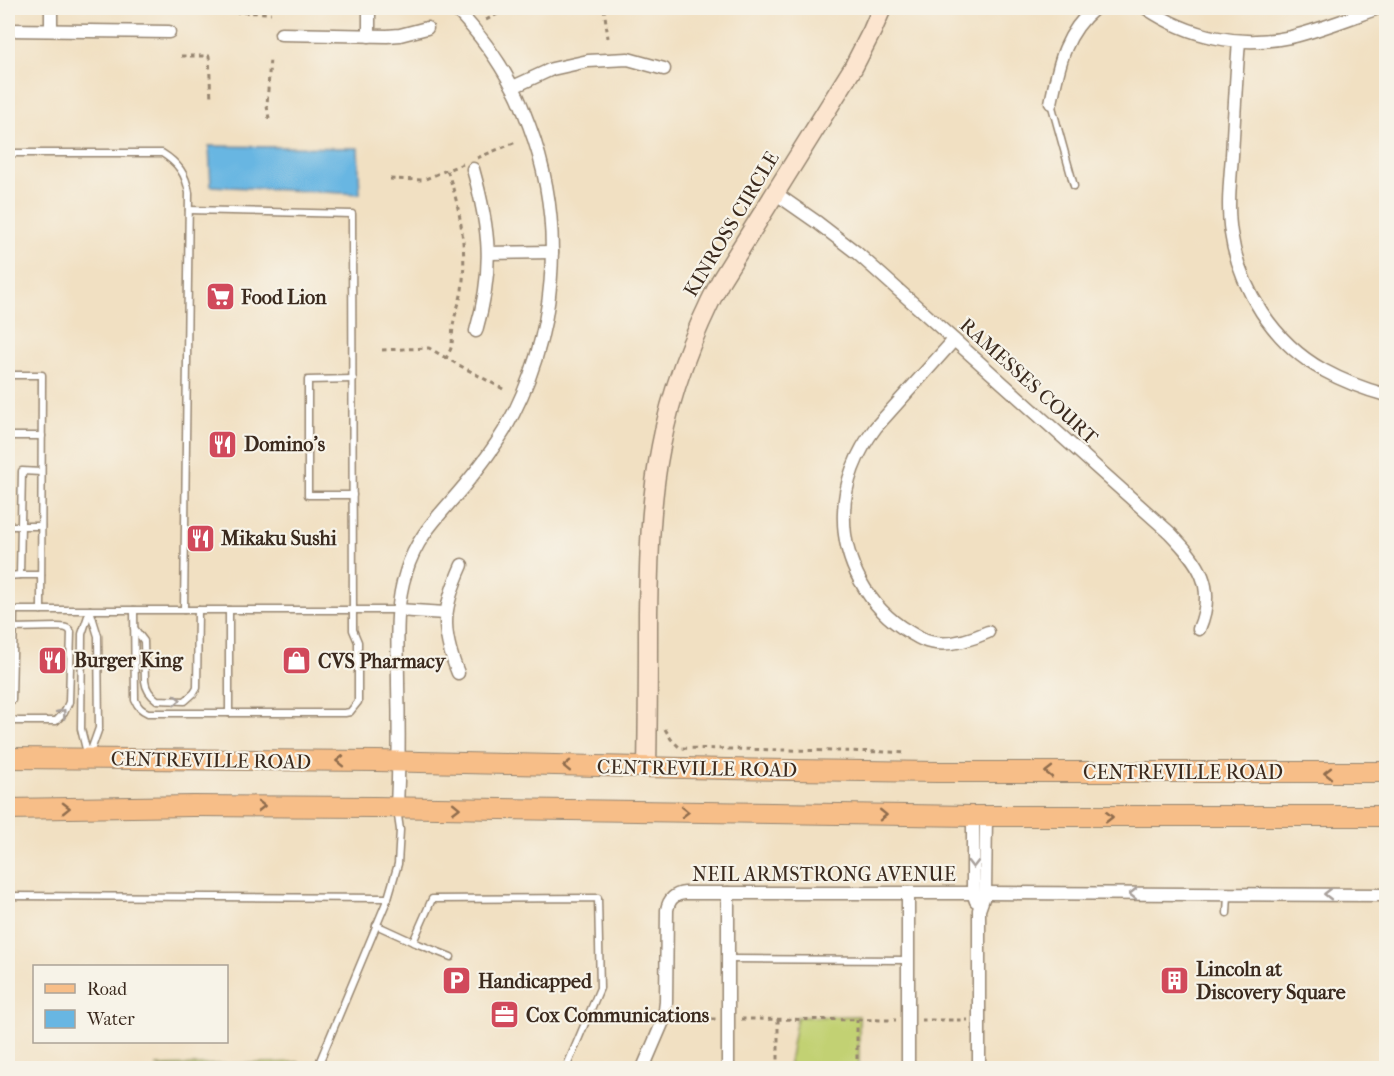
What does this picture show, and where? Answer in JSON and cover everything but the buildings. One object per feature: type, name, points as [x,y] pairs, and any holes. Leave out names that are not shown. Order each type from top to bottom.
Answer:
[{"type":"main road","name":"CENTREVILLE ROAD","points":[[8,758],[399,762],[937,772],[1386,772]]},
{"type":"main road","points":[[8,809],[193,806],[397,807],[980,816],[1386,816]]},
{"type":"street","points":[[51,8],[51,30]]},
{"type":"street","points":[[369,8],[369,36]]},
{"type":"street","points":[[397,807],[398,610],[406,573],[423,536],[438,514],[464,487],[485,460],[522,396],[544,328],[550,292],[551,215],[545,179],[535,143],[513,87],[490,50],[454,8]]},
{"type":"street","name":"KINROSS CIRCLE","points":[[647,767],[649,554],[653,495],[661,446],[678,378],[703,315],[721,280],[853,68],[882,8]]},
{"type":"street","points":[[1051,103],[1058,67],[1065,47],[1074,30],[1095,8]]},
{"type":"street","points":[[1146,8],[1185,30],[1239,41],[1264,41],[1291,37],[1378,8]]},
{"type":"street","points":[[281,34],[400,36],[427,28]]},
{"type":"street","points":[[8,30],[169,32]]},
{"type":"street","points":[[1239,41],[1228,209],[1234,250],[1240,270],[1259,308],[1294,349],[1320,368],[1349,383],[1386,395]]},
{"type":"street","points":[[513,87],[552,69],[588,61],[628,59],[664,69]]},
{"type":"street","points":[[472,163],[484,213],[489,253],[486,291],[476,332]]},
{"type":"street","name":"RAMESSES COURT","points":[[775,193],[857,253],[1170,533],[1184,548],[1205,583],[1207,598],[1205,614],[1199,629]]},
{"type":"street","points":[[489,253],[552,252]]},
{"type":"street","points":[[954,340],[876,427],[865,443],[853,468],[846,494],[845,531],[853,566],[861,582],[882,611],[901,627],[923,640],[945,644],[964,641],[988,632]]},
{"type":"street","points":[[458,673],[448,643],[445,613],[453,585],[462,565]]},
{"type":"street","points":[[398,610],[445,613]]},
{"type":"street","points":[[979,1068],[980,816]]},
{"type":"street","name":"NEIL ARMSTRONG AVENUE","points":[[643,1068],[664,1019],[666,910],[674,896],[681,893],[1386,895]]},
{"type":"street","points":[[728,893],[728,1068]]},
{"type":"street","points":[[908,893],[908,1068]]},
{"type":"lane","points":[[1051,103],[1074,186]]},
{"type":"lane","points":[[8,153],[162,153],[177,164],[188,183],[184,610]]},
{"type":"lane","points":[[134,610],[135,700],[137,706],[143,711],[345,713],[351,712],[358,702],[358,642],[353,630],[352,213],[189,210]]},
{"type":"lane","points":[[8,375],[42,375],[40,610]]},
{"type":"lane","points":[[353,379],[308,380],[308,495],[353,495]]},
{"type":"lane","points":[[8,436],[42,436]]},
{"type":"lane","points":[[20,575],[22,471],[41,471]]},
{"type":"lane","points":[[8,525],[41,526]]},
{"type":"lane","points":[[8,576],[41,575]]},
{"type":"lane","points":[[8,700],[12,700],[13,628],[10,610],[398,610]]},
{"type":"lane","points":[[89,758],[81,729],[82,634],[90,610]]},
{"type":"lane","points":[[89,758],[99,728],[98,636],[90,610]]},
{"type":"lane","points":[[134,628],[144,641],[145,681],[148,692],[157,700],[185,701],[197,688],[198,610]]},
{"type":"lane","points":[[229,610],[230,713]]},
{"type":"lane","points":[[8,721],[56,721],[64,713],[69,702],[71,632],[69,629],[13,628]]},
{"type":"lane","points":[[317,1068],[388,898],[398,864],[400,830],[397,807]]},
{"type":"lane","points":[[1227,913],[1228,894]]},
{"type":"lane","points":[[8,896],[388,898]]},
{"type":"lane","points":[[412,942],[432,899],[598,898],[600,988],[566,1068]]},
{"type":"lane","points":[[376,925],[451,957]]},
{"type":"lane","points":[[728,959],[908,960]]},
{"type":"path","points":[[182,12],[199,12],[207,8],[216,12],[271,13]]},
{"type":"path","points":[[486,20],[509,8]]},
{"type":"path","points":[[604,8],[608,38]]},
{"type":"path","points":[[181,56],[209,56],[211,100]]},
{"type":"path","points":[[269,119],[267,100],[270,58]]},
{"type":"path","points":[[390,179],[423,180],[472,163],[516,142]]},
{"type":"path","points":[[446,358],[453,347],[453,326],[462,293],[464,264],[460,214],[447,170]]},
{"type":"path","points":[[382,350],[429,348],[505,390]]},
{"type":"path","points":[[662,725],[671,739]]},
{"type":"path","points":[[664,1019],[979,1020]]},
{"type":"path","points":[[778,1019],[778,1068]]},
{"type":"path","points":[[857,1020],[857,1068]]},
{"type":"green space","points":[[859,1016],[859,1068],[788,1068],[797,1017]]},
{"type":"green space","points":[[299,1062],[296,1068],[163,1068],[156,1066]]},
{"type":"water","points":[[209,146],[358,148],[360,194],[211,186]]},
{"type":"place","name":"Food Lion","points":[[220,297]]},
{"type":"place","name":"Domino's","points":[[223,444]]},
{"type":"place","name":"Mikaku Sushi","points":[[200,538]]},
{"type":"place","name":"Burger King","points":[[53,660]]},
{"type":"place","name":"CVS Pharmacy","points":[[297,661]]},
{"type":"place","name":"Lincoln at Discovery Square","points":[[1175,980]]},
{"type":"place","name":"Handicapped","points":[[457,981]]},
{"type":"place","name":"Cox Communications","points":[[505,1015]]}]
